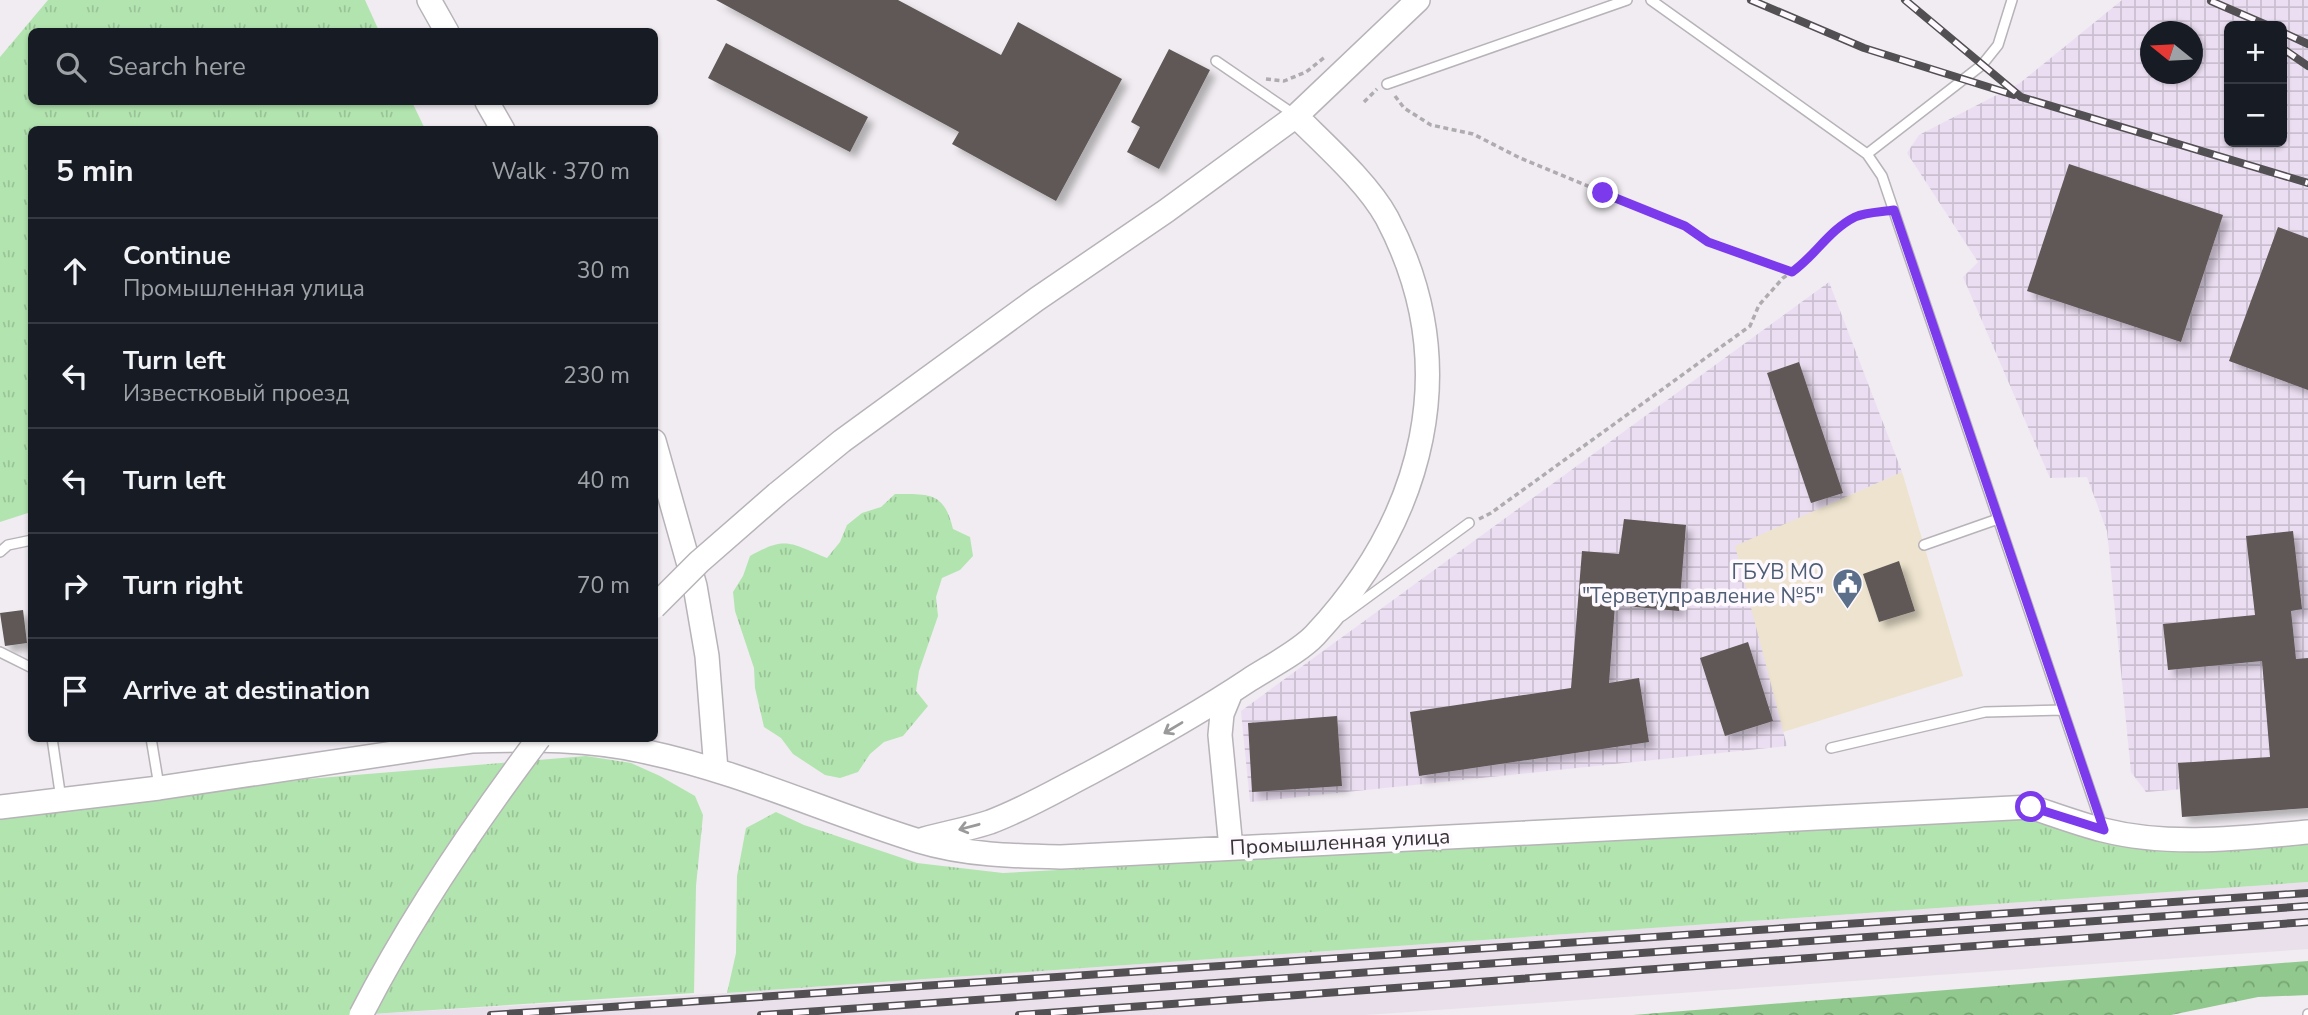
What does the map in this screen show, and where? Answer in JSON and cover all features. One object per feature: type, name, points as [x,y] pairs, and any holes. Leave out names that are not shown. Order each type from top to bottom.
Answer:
[{"type":"street","points":[[429,0],[445,28]]},
{"type":"street","points":[[658,603],[699,562],[842,441],[1014,315],[1166,211],[1296,116],[1418,0]]},
{"type":"street","points":[[489,105],[501,126]]},
{"type":"street","points":[[917,841],[988,822],[1026,807],[1166,733],[1231,692],[1312,638],[1361,581],[1392,528],[1414,473],[1425,424],[1428,373],[1422,313],[1408,264],[1386,217],[1366,189],[1296,116]]},
{"type":"street","points":[[658,455],[695,586],[707,656],[716,770]]},
{"type":"street","points":[[1231,692],[1222,714],[1220,735],[1231,848]]},
{"type":"street","name":"Промышленная улица","points":[[0,807],[159,788],[460,742]]},
{"type":"street","points":[[361,1015],[438,881],[536,742]]},
{"type":"street","name":"Промышленная улица","points":[[574,742],[646,751],[716,770],[917,841],[1005,856],[1061,857],[2031,807],[2104,830],[2140,836],[2209,840],[2308,832]]},
{"type":"lane","points":[[1387,84],[1627,0]]},
{"type":"lane","points":[[1651,0],[1867,154],[1882,176],[2104,830]]},
{"type":"lane","points":[[1867,154],[1982,65],[1998,45],[2012,0]]},
{"type":"lane","points":[[1216,61],[1296,116]]},
{"type":"lane","points":[[1924,545],[1998,519]]},
{"type":"lane","points":[[1312,638],[1469,523]]},
{"type":"lane","points":[[0,552],[8,545],[28,541]]},
{"type":"lane","points":[[0,652],[28,666]]},
{"type":"lane","points":[[1831,748],[1985,712],[2063,710]]},
{"type":"lane","points":[[53,742],[61,799]]},
{"type":"lane","points":[[152,742],[159,788]]},
{"type":"path","points":[[1251,85],[1257,80],[1284,81],[1306,72],[1325,57]]},
{"type":"path","points":[[1387,84],[1404,108],[1431,125],[1473,134],[1520,158],[1685,226],[1708,242],[1792,272]]},
{"type":"path","points":[[1469,523],[1491,513],[1750,326],[1759,305],[1783,278],[1808,261],[1833,232],[1857,216],[1894,210]]},
{"type":"shaded area","points":[[2122,0],[2308,0],[2308,779],[2146,792],[2131,772],[2107,531],[2087,477],[2050,478],[1963,277],[1978,262],[1907,153],[1919,135],[2020,83]]},
{"type":"shaded area","points":[[1829,282],[1902,472],[1735,546],[1787,746],[1250,802],[1241,711]]},
{"type":"shaded area","name":"ГБУВ МО \"Терветуправление №5\"","points":[[1902,472],[1963,676],[1783,732],[1734,546]]},
{"type":"shaded area","points":[[2308,882],[2308,949],[1366,1015],[356,1015],[727,993]]},
{"type":"green space","points":[[48,0],[365,0],[378,28],[28,28],[28,105],[413,105],[424,126],[28,126],[28,513],[0,522],[0,57]]},
{"type":"green space","points":[[895,494],[926,495],[940,502],[953,529],[970,537],[973,556],[960,570],[942,578],[936,597],[938,616],[919,671],[916,691],[928,706],[903,736],[884,742],[870,754],[858,772],[840,778],[825,775],[793,754],[781,738],[764,727],[755,688],[754,668],[735,611],[733,592],[743,576],[750,556],[773,545],[789,544],[827,558],[840,542],[847,525],[862,513],[881,507]]},
{"type":"green space","points":[[586,756],[631,763],[695,796],[703,815],[696,886],[694,993],[356,1015],[0,1015],[0,818],[307,779]]},
{"type":"green space","points":[[776,812],[804,825],[917,863],[1003,873],[2029,818],[2140,836],[2308,836],[2308,882],[727,993],[736,953],[737,876],[746,828]]},
{"type":"green space","points":[[2308,961],[2308,995],[2258,997],[2171,1015],[1633,1015]]},
{"type":"building","points":[[716,0],[898,0],[1001,55],[1018,22],[1122,79],[1056,201],[952,144],[959,132]]},
{"type":"building","points":[[726,43],[868,117],[850,152],[708,78]]},
{"type":"building","points":[[1169,49],[1210,70],[1159,169],[1127,152],[1140,127],[1131,122]]},
{"type":"building","points":[[2069,164],[2223,215],[2181,342],[2027,291]]},
{"type":"building","points":[[2278,227],[2308,238],[2308,390],[2229,361]]},
{"type":"building","points":[[1799,362],[1843,493],[1811,503],[1767,373]]},
{"type":"building","points":[[1624,519],[1686,525],[1679,611],[1615,605],[1609,683],[1639,678],[1649,742],[1419,776],[1410,712],[1571,688],[1582,551],[1619,554]]},
{"type":"building","points":[[2293,531],[2302,609],[2291,611],[2296,659],[2308,658],[2308,808],[2182,817],[2178,763],[2270,757],[2262,661],[2168,670],[2163,624],[2255,615],[2246,536]]},
{"type":"building","points":[[1899,561],[1915,611],[1879,622],[1863,574]]},
{"type":"building","points":[[23,610],[27,643],[5,646],[0,613]]},
{"type":"building","points":[[1748,642],[1773,721],[1725,736],[1700,658]]},
{"type":"building","points":[[1337,716],[1342,786],[1252,792],[1248,723]]},
{"type":"railway","points":[[1751,0],[1864,48],[2014,95]]},
{"type":"railway","points":[[1905,0],[2021,97],[2308,183]]},
{"type":"railway","points":[[2211,1],[2257,21]]},
{"type":"railway","points":[[2287,34],[2308,44]]},
{"type":"railway","points":[[2287,51],[2308,66]]},
{"type":"railway","points":[[491,1015],[2308,893]]},
{"type":"railway","points":[[761,1015],[2308,906]]},
{"type":"railway","points":[[1019,1015],[2308,922]]},
{"type":"place","name":"ГБУВ МО \"Терветуправление №5\"","points":[[1847,611]]},
{"type":"route","points":[[1603,193],[1685,226],[1708,242],[1792,272],[1808,261],[1833,232],[1857,216],[1894,210],[2104,830],[2031,807]]}]
